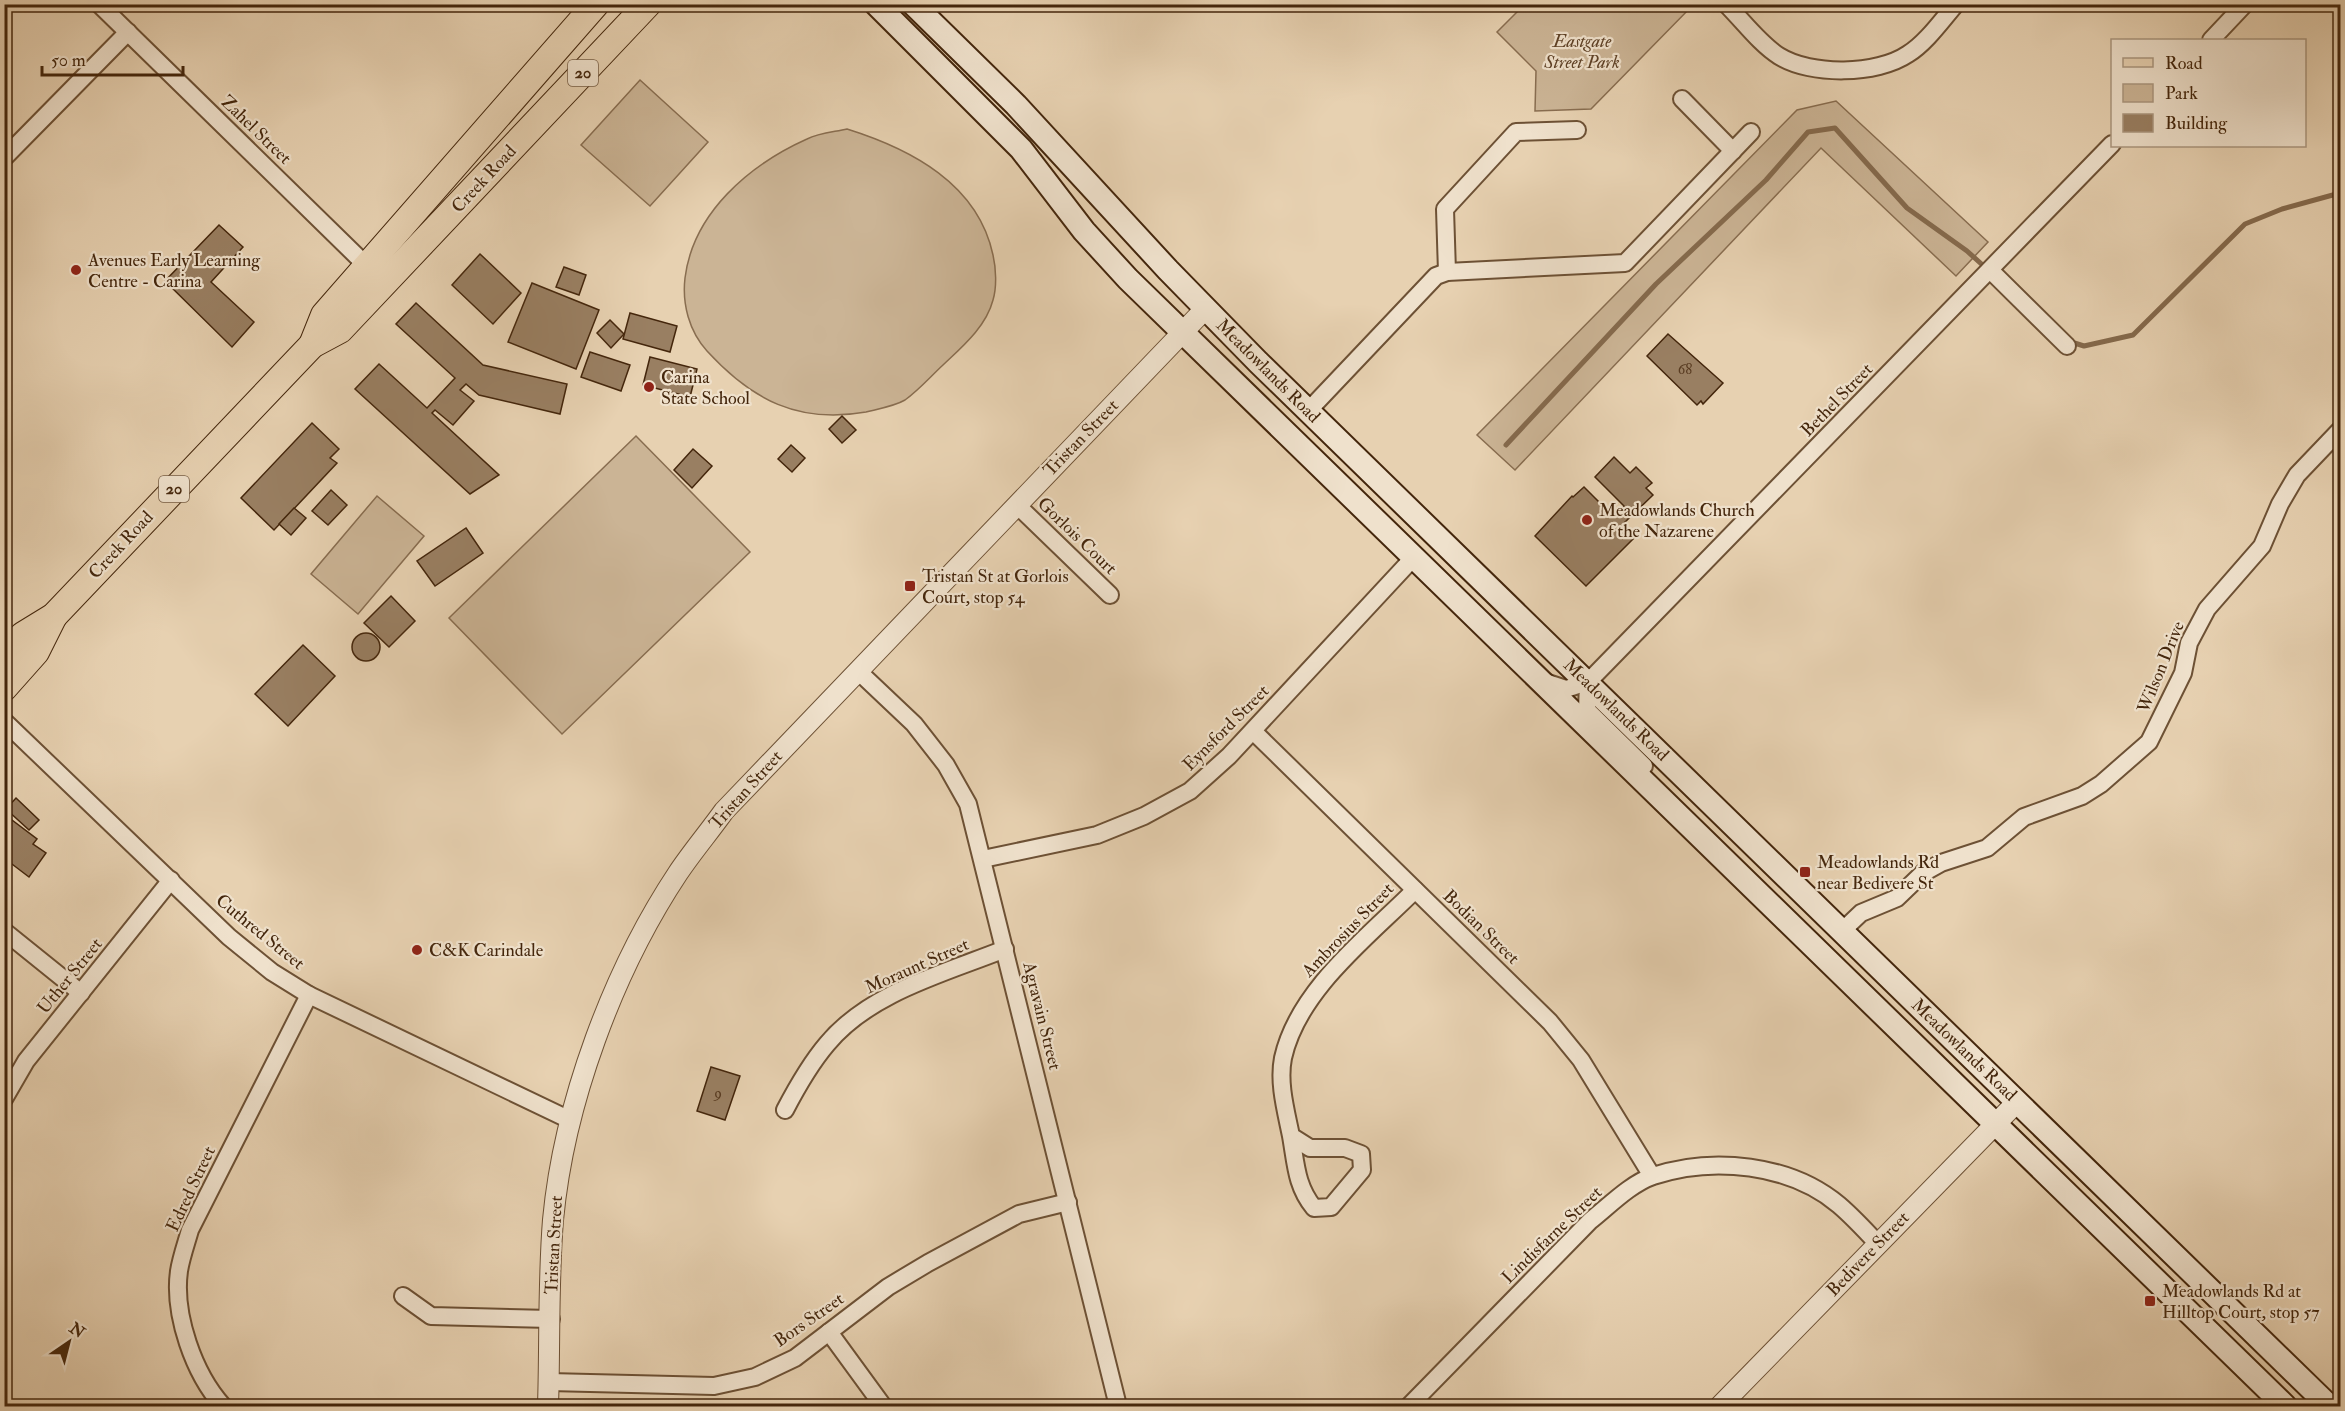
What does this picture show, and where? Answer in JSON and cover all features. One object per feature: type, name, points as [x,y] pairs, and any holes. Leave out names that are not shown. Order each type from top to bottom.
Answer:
[{"type":"main road","name":"Creek Road","points":[[312,345],[324,315],[596,4]]},
{"type":"main road","name":"Creek Road","points":[[4,654],[23,635],[54,616],[312,345],[340,330],[648,4]]},
{"type":"main road","name":"Meadowlands Road","points":[[876,4],[1014,141],[1102,251],[2285,1407]]},
{"type":"main road","name":"Meadowlands Road","points":[[913,4],[1016,105],[1206,308],[1308,411],[2329,1407]]},
{"type":"main road","name":"Creek Road","points":[[4,688],[36,652],[54,616]]},
{"type":"street","name":"Zahel Street","points":[[99,4],[385,284]]},
{"type":"street","points":[[1726,4],[1778,56],[1800,66],[1874,69],[1909,54],[1956,4]]},
{"type":"street","points":[[2212,39],[2245,4]]},
{"type":"street","points":[[4,158],[129,32]]},
{"type":"street","points":[[1682,99],[1733,151]]},
{"type":"street","points":[[1447,272],[1445,209],[1453,200],[1516,132],[1577,129]]},
{"type":"street","points":[[1308,411],[1436,276],[1447,272],[1624,263],[1750,132]]},
{"type":"street","name":"Bethel Street","points":[[1588,682],[2111,145]]},
{"type":"street","points":[[1995,264],[2067,346]]},
{"type":"street","name":"Tristan Street","points":[[548,1407],[553,1221],[570,1120],[605,1016],[633,953],[677,874],[724,811],[1206,308]]},
{"type":"street","name":"Wilson Drive","points":[[1842,931],[1860,913],[1897,898],[1923,873],[1941,863],[1987,849],[2024,817],[2082,796],[2102,784],[2149,742],[2182,673],[2189,643],[2207,609],[2262,546],[2280,504],[2297,476],[2340,430]]},
{"type":"street","name":"Gorlois Court","points":[[1017,505],[1110,595]]},
{"type":"street","name":"Eynsford Street","points":[[983,859],[1097,835],[1144,816],[1190,791],[1253,731],[1414,557]]},
{"type":"street","name":"Agravain Street","points":[[858,671],[914,724],[946,765],[968,804],[1118,1407]]},
{"type":"street","points":[[1542,681],[1566,689],[1588,682],[1587,710],[1660,782],[1696,831]]},
{"type":"street","name":"Cuthred Street","points":[[4,721],[229,937],[272,972],[309,995],[570,1120]]},
{"type":"street","name":"Bodian Street","points":[[1253,731],[1550,1023],[1581,1060],[1652,1176]]},
{"type":"street","name":"Uther Street","points":[[4,1099],[26,1061],[171,880]]},
{"type":"street","name":"Ambrosius Street","points":[[1291,1136],[1310,1148],[1345,1148],[1361,1154],[1362,1170],[1331,1207],[1314,1208],[1302,1193],[1282,1091],[1283,1059],[1296,1024],[1315,991],[1415,890]]},
{"type":"street","points":[[4,931],[81,993]]},
{"type":"street","name":"Moraunt Street","points":[[785,1110],[803,1077],[828,1042],[858,1016],[888,997],[1005,949]]},
{"type":"street","name":"Edred Street","points":[[223,1407],[210,1392],[189,1351],[181,1309],[179,1272],[190,1230],[309,995]]},
{"type":"street","name":"Bedivere Street","points":[[1720,1407],[2018,1102]]},
{"type":"street","name":"Lindisfarne Street","points":[[1409,1407],[1590,1221],[1621,1196],[1652,1176],[1694,1167],[1732,1165],[1773,1172],[1812,1187],[1839,1205],[1878,1244]]},
{"type":"street","name":"Bors Street","points":[[549,1382],[714,1386],[765,1372],[795,1358],[888,1287],[972,1239],[1019,1214],[1068,1202]]},
{"type":"street","points":[[403,1296],[431,1316],[550,1319]]},
{"type":"street","points":[[829,1332],[884,1407]]},
{"type":"green space","name":"Eastgate Street Park","points":[[1693,4],[1591,109],[1535,111],[1536,71],[1497,32],[1524,5]]},
{"type":"green space","points":[[640,80],[708,142],[650,206],[581,145]]},
{"type":"green space","points":[[1836,101],[1988,242],[1956,276],[1821,148],[1515,470],[1477,435],[1797,110]]},
{"type":"green space","points":[[847,129],[895,147],[917,159],[957,189],[973,208],[985,230],[994,260],[995,289],[990,310],[979,328],[958,351],[905,400],[866,412],[841,415],[819,414],[798,411],[759,395],[724,368],[707,351],[691,326],[684,288],[690,254],[699,233],[727,194],[745,177],[785,150],[807,139]]},
{"type":"green space","points":[[636,436],[750,552],[562,734],[449,618]]},
{"type":"green space","points":[[377,496],[424,536],[358,614],[311,574]]},
{"type":"building","points":[[219,225],[243,247],[211,282],[254,322],[232,347],[165,281]]},
{"type":"building","points":[[480,254],[521,293],[493,324],[452,285]]},
{"type":"building","points":[[564,267],[586,275],[579,295],[556,287]]},
{"type":"building","points":[[532,283],[599,310],[576,369],[508,342]]},
{"type":"building","points":[[416,303],[483,365],[567,384],[560,414],[479,395],[466,384],[460,390],[474,401],[453,425],[435,410],[432,413],[499,475],[470,494],[355,389],[379,364],[427,408],[455,378],[396,324]]},
{"type":"building","points":[[630,313],[677,326],[670,352],[623,339]]},
{"type":"building","points":[[610,320],[624,334],[611,348],[597,333]]},
{"type":"building","points":[[1668,334],[1723,383],[1703,404],[1701,401],[1697,405],[1647,356]]},
{"type":"building","points":[[590,352],[630,365],[621,391],[581,377]]},
{"type":"building","points":[[650,357],[697,369],[690,397],[643,385]]},
{"type":"building","points":[[842,416],[856,430],[842,443],[829,429]]},
{"type":"building","points":[[312,423],[339,449],[330,458],[337,463],[274,530],[241,498]]},
{"type":"building","points":[[791,445],[805,458],[792,472],[778,459]]},
{"type":"building","points":[[693,449],[712,466],[692,488],[674,470]]},
{"type":"building","name":"Meadowlands Church of the Nazarene","points":[[1614,457],[1630,473],[1636,467],[1652,483],[1646,488],[1653,495],[1623,524],[1636,536],[1586,586],[1535,536],[1572,496],[1584,487],[1614,517],[1624,506],[1595,477]]},
{"type":"building","points":[[331,490],[347,505],[328,525],[312,511]]},
{"type":"building","points":[[294,508],[306,518],[291,535],[279,524]]},
{"type":"building","points":[[466,528],[483,553],[435,586],[417,561]]},
{"type":"building","points":[[391,596],[415,621],[389,647],[364,623]]},
{"type":"building","points":[[366,633],[376,637],[380,647],[376,657],[366,661],[356,657],[352,647],[356,637]]},
{"type":"building","points":[[303,645],[335,676],[288,726],[255,694]]},
{"type":"building","points":[[16,798],[39,820],[29,830],[6,809]]},
{"type":"building","points":[[4,814],[37,839],[33,844],[46,853],[29,877],[4,858]]},
{"type":"building","points":[[711,1067],[740,1076],[725,1120],[697,1111]]},
{"type":"waterway","points":[[1506,445],[1656,284],[1766,180],[1808,132],[1835,128],[1907,208],[1967,251],[1987,269]]},
{"type":"waterway","points":[[2068,341],[2084,346],[2133,335],[2245,224],[2282,209],[2340,193]]},
{"type":"place","name":"Avenues Early Learning Centre - Carina","points":[[76,270]]},
{"type":"place","name":"Carina State School","points":[[649,387]]},
{"type":"place","name":"Meadowlands Church of the Nazarene","points":[[1587,520]]},
{"type":"place","name":"Tristan St at Gorlois Court, stop 54","points":[[910,586]]},
{"type":"place","name":"Meadowlands Rd near Bedivere St","points":[[1805,872]]},
{"type":"place","name":"C&K Carindale","points":[[417,950]]},
{"type":"place","name":"Meadowlands Rd at Hilltop Court, stop 57","points":[[2150,1301]]}]
